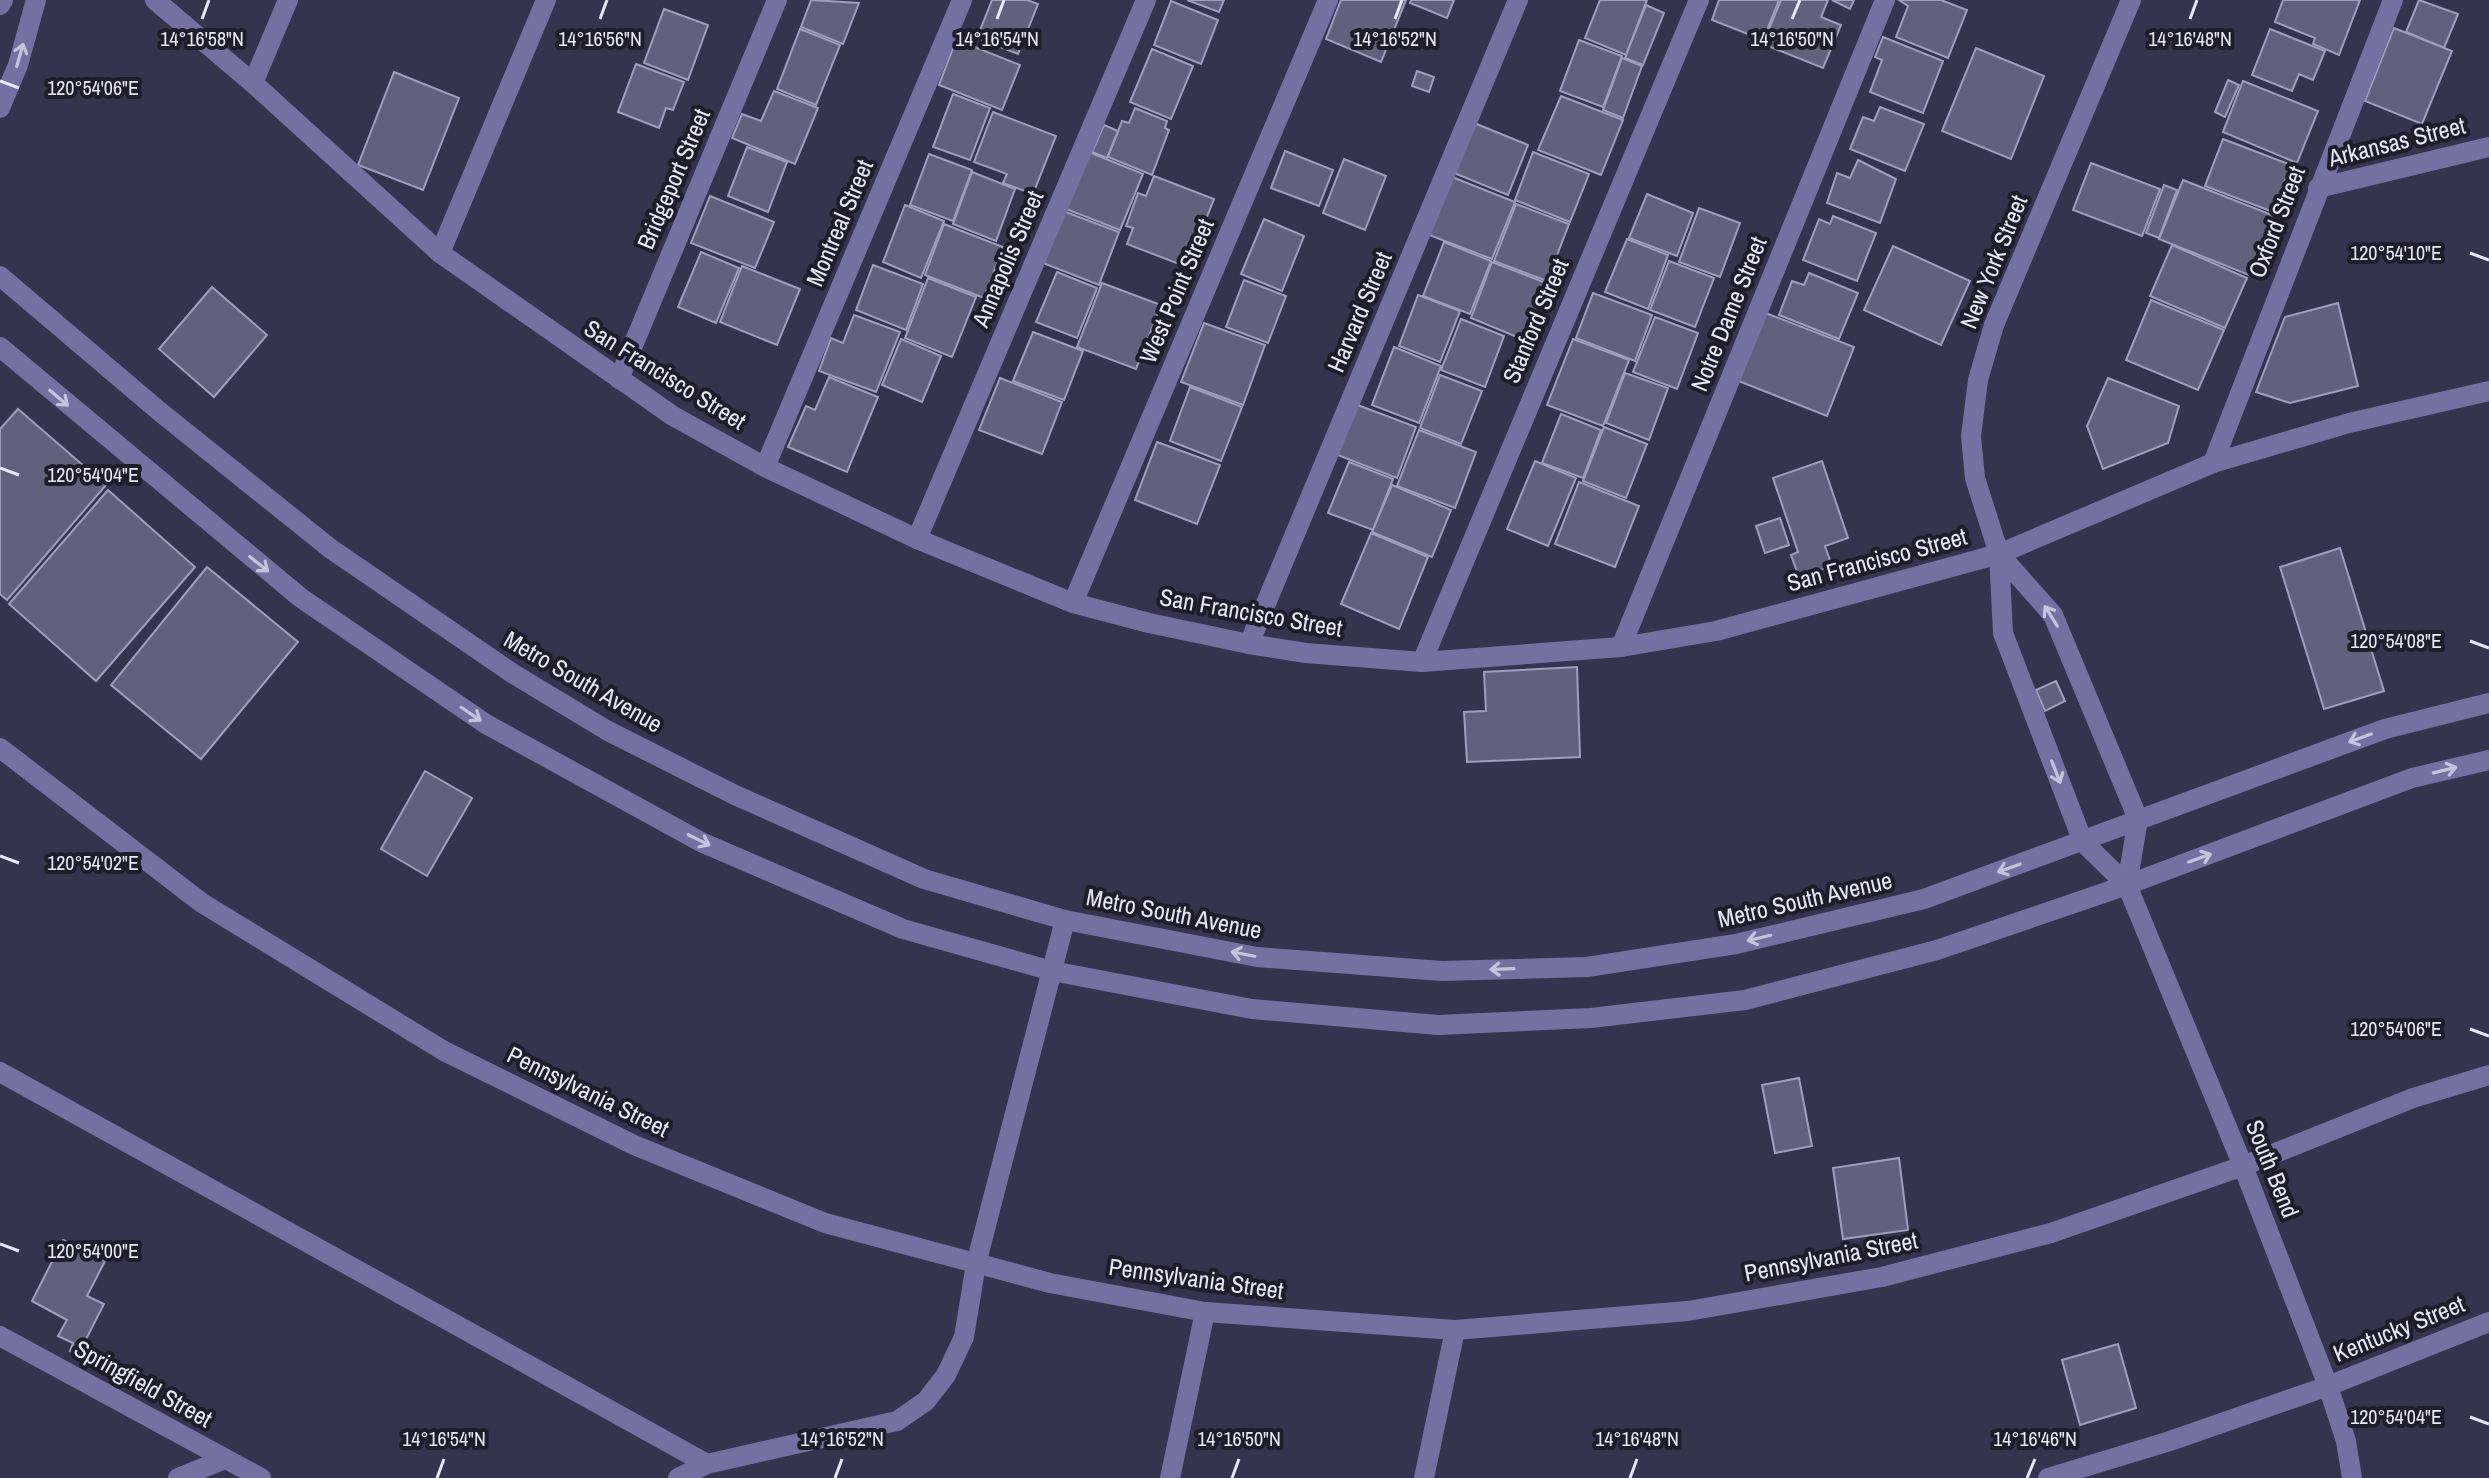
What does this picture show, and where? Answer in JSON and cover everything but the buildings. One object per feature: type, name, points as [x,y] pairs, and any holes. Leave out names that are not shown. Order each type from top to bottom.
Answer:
[{"type":"street","points":[[0,108],[18,65],[36,0]]},
{"type":"street","name":"San Francisco Street","points":[[155,0],[253,83],[440,253],[673,416],[765,467],[917,539],[1073,603],[1249,644],[1306,653],[1422,662],[1621,647],[1716,631],[1999,554],[2213,463],[2349,423],[2489,391]]},
{"type":"street","points":[[253,83],[288,0]]},
{"type":"street","points":[[440,253],[546,0]]},
{"type":"street","name":"Bridgeport Street","points":[[619,379],[777,0]]},
{"type":"street","name":"Montreal Street","points":[[765,467],[962,0]]},
{"type":"street","name":"Annapolis Street","points":[[917,539],[1146,0]]},
{"type":"street","name":"West Point Street","points":[[1073,603],[1328,0]]},
{"type":"street","name":"Harvard Street","points":[[1249,644],[1518,0]]},
{"type":"street","name":"Stanford Street","points":[[1422,662],[1699,0]]},
{"type":"street","name":"Notre Dame Street","points":[[1621,647],[1885,0]]},
{"type":"street","name":"New York Street","points":[[1999,554],[1975,478],[1971,436],[1978,380],[1994,325],[2131,0]]},
{"type":"street","name":"Oxford Street","points":[[2213,463],[2393,0]]},
{"type":"street","name":"Arkansas Street","points":[[2318,188],[2489,147]]},
{"type":"street","name":"Metro South Avenue","points":[[0,276],[159,411],[331,549],[512,673],[608,731],[749,802],[924,879],[1065,920],[1257,957],[1442,971],[1587,967],[1736,944],[1924,899],[2385,729],[2489,703]]},
{"type":"street","points":[[0,347],[301,598],[486,724],[701,842],[903,929],[1052,971],[1252,1009],[1438,1025],[1591,1018],[1745,1000],[1937,950],[2127,885],[2412,778],[2489,760]]},
{"type":"street","points":[[1999,554],[2053,615],[2138,819],[2127,885]]},
{"type":"street","points":[[1999,554],[2003,633],[2083,842],[2127,885]]},
{"type":"street","name":"Pennsylvania Street","points":[[0,748],[202,903],[444,1051],[634,1145],[825,1223],[976,1264],[1127,1299],[1205,1312],[1455,1330],[1688,1311],[1882,1277],[2051,1233],[2243,1166],[2413,1098],[2489,1075]]},
{"type":"street","name":"South Bend","points":[[2127,885],[2243,1166],[2328,1386],[2346,1441],[2352,1478]]},
{"type":"street","points":[[678,1478],[707,1464],[897,1421],[926,1401],[946,1375],[964,1337],[976,1264],[1065,920]]},
{"type":"street","points":[[0,1072],[707,1464]]},
{"type":"street","points":[[1170,1478],[1205,1312]]},
{"type":"street","name":"Kentucky Street","points":[[2048,1478],[2170,1441],[2328,1386],[2489,1322]]},
{"type":"street","points":[[1424,1478],[1455,1330]]},
{"type":"street","name":"Springfield Street","points":[[0,1336],[261,1478]]},
{"type":"street","points":[[178,1478],[225,1459]]}]
